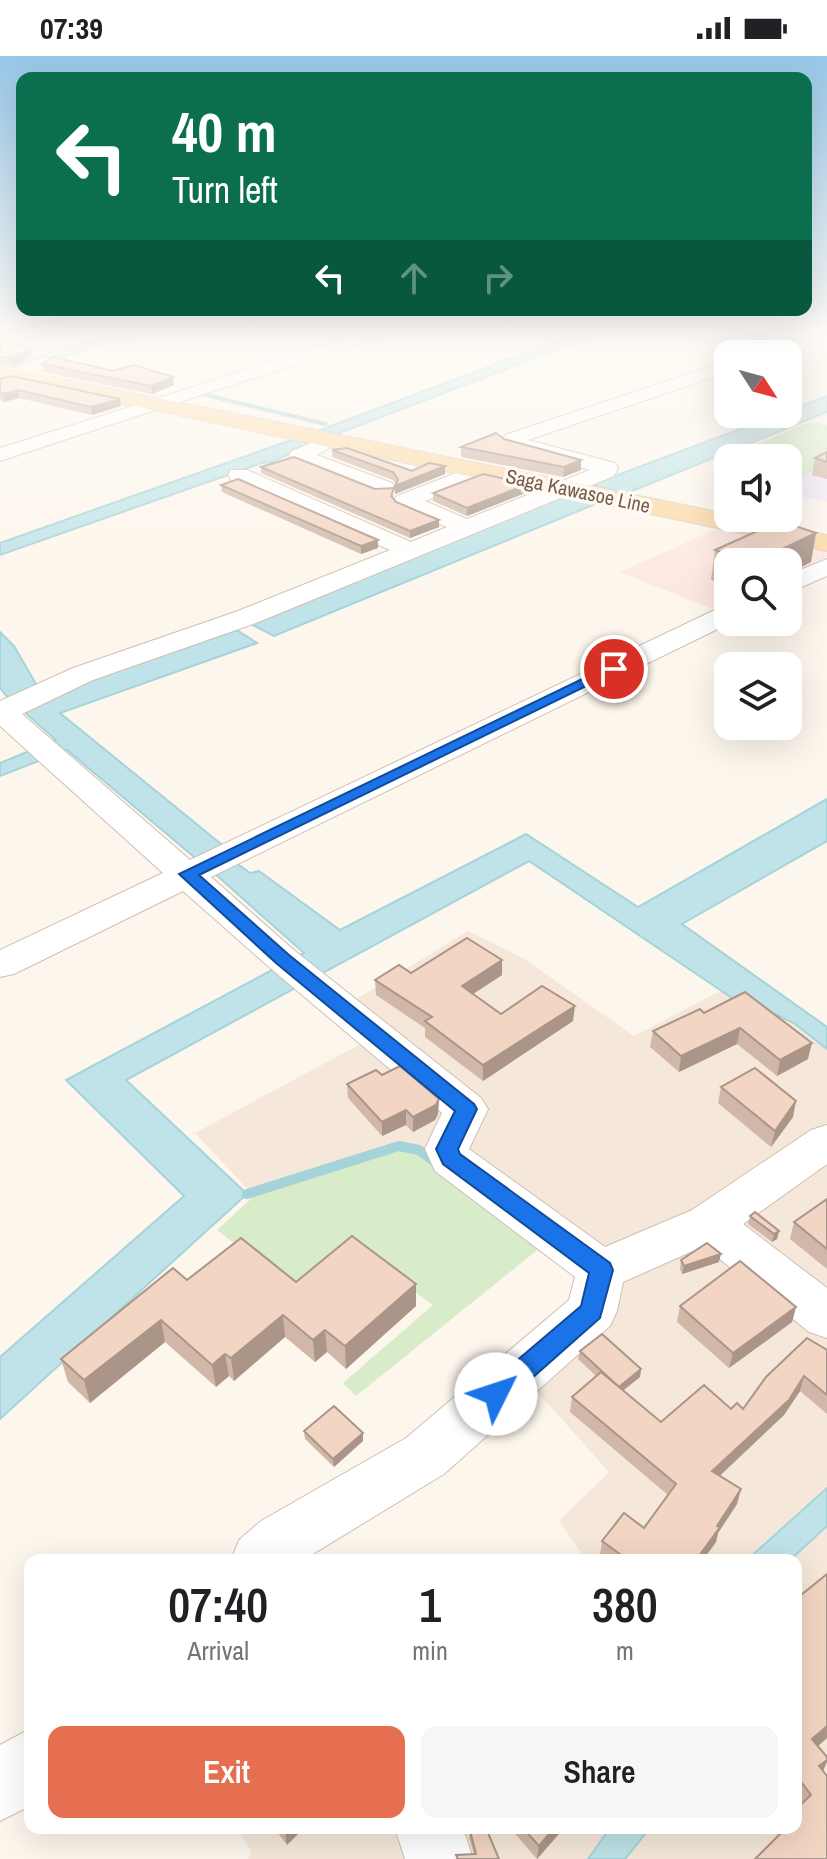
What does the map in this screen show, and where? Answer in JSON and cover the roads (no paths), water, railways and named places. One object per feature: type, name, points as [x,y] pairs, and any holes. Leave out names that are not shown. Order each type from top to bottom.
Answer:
[{"type":"main road","name":"Saga Kawasoe Line","points":[[229,419],[827,543]]},
{"type":"street","points":[[0,455],[115,419]]},
{"type":"street","points":[[571,419],[512,439],[511,442],[607,468],[606,471],[464,526],[247,617],[83,674],[1,711],[298,972],[466,1109],[447,1149],[451,1159],[601,1270]]},
{"type":"street","points":[[332,440],[299,455],[384,488]]},
{"type":"street","points":[[464,526],[405,501],[482,471]]},
{"type":"street","points":[[239,475],[408,549]]},
{"type":"street","points":[[802,578],[827,566]]},
{"type":"street","points":[[0,965],[714,621]]},
{"type":"street","points":[[601,1270],[709,1223],[827,1141]]},
{"type":"street","points":[[709,1223],[827,1317]]},
{"type":"street","points":[[278,1554],[425,1456],[592,1311],[601,1270]]},
{"type":"street","points":[[0,1788],[24,1767]]},
{"type":"street","points":[[431,1834],[439,1859]]},
{"type":"water","points":[[349,419],[376,419],[337,434],[320,430]]},
{"type":"water","points":[[743,428],[787,428],[748,444],[714,444],[714,458],[627,493],[591,485]]},
{"type":"water","points":[[294,439],[314,444],[271,462],[0,555],[0,543]]},
{"type":"water","points":[[561,495],[598,503],[274,636],[251,624]]},
{"type":"water","points":[[237,630],[257,643],[60,713],[226,848],[199,861],[67,750],[0,776],[0,763],[56,740],[21,709],[56,691]]},
{"type":"water","points":[[0,632],[14,646],[39,689],[12,703],[0,688]]},
{"type":"water","points":[[827,799],[827,841],[682,924],[827,1027],[827,1049],[794,1023],[738,997],[732,998],[529,861],[126,1080],[247,1194],[0,1419],[0,1357],[184,1196],[66,1080],[304,953],[214,873],[235,862],[250,873],[259,871],[340,930],[526,834],[638,907]]},
{"type":"water","points":[[827,1488],[827,1526],[797,1554],[754,1554]]},
{"type":"water","points":[[606,1834],[645,1834],[625,1859],[588,1859]]},
{"type":"waterway","points":[[305,419],[325,424]]},
{"type":"waterway","points":[[247,1194],[399,1146],[419,1150],[435,1162]]}]
